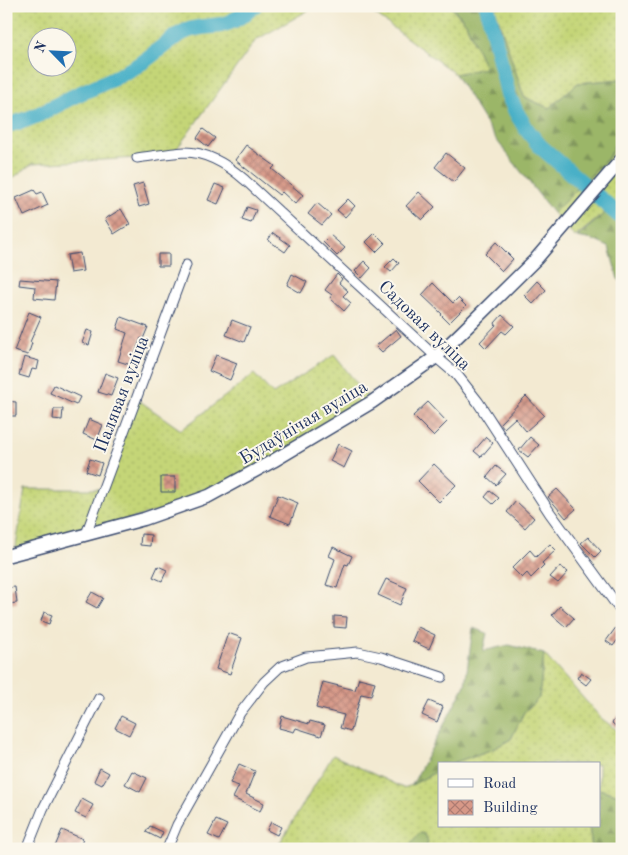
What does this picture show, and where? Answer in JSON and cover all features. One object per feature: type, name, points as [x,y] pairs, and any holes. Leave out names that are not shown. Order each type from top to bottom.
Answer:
[{"type":"main road","name":"Будаўнічая вуліца","points":[[6,556],[144,519],[209,496],[273,461],[372,402],[436,357],[536,259],[622,159]]},
{"type":"street","name":"Садовая вуліца","points":[[137,158],[186,152],[208,157],[229,166],[456,374],[478,402],[550,513],[622,612]]},
{"type":"street","name":"Палявая вуліца","points":[[86,534],[186,265]]},
{"type":"street","points":[[167,849],[177,826],[240,713],[264,682],[280,667],[306,657],[358,652],[381,657],[442,677]]},
{"type":"street","points":[[27,849],[43,809],[99,698]]},
{"type":"green space","points":[[6,6],[316,6],[256,40],[173,154],[32,164],[6,183]]},
{"type":"green space","points":[[364,6],[450,6],[466,23],[485,68],[455,74]]},
{"type":"green space","points":[[451,6],[494,6],[524,97],[549,108],[578,83],[622,79],[622,130],[608,158],[553,213],[495,138],[455,74],[485,68],[466,23]]},
{"type":"green space","points":[[494,6],[622,6],[622,79],[578,83],[549,108],[524,97]]},
{"type":"green space","points":[[622,130],[622,199],[575,237],[553,213],[608,159]]},
{"type":"green space","points":[[622,199],[622,283],[618,279],[609,247],[593,240],[577,237]]},
{"type":"green space","points":[[334,355],[372,402],[209,496],[15,553],[25,489],[102,489],[137,399],[181,430],[254,374],[273,394]]},
{"type":"green space","points":[[473,628],[487,633],[483,651],[509,645],[544,654],[539,698],[524,712],[511,739],[493,749],[456,762],[438,762],[438,771],[412,785],[465,685]]},
{"type":"green space","points":[[544,654],[601,718],[622,734],[622,796],[600,789],[600,762],[456,762],[493,749],[511,739],[524,712],[539,698]]},
{"type":"green space","points":[[333,755],[403,788],[438,771],[438,828],[589,828],[592,849],[276,849]]},
{"type":"green space","points":[[600,789],[622,796],[622,849],[592,849],[589,828],[600,828]]},
{"type":"green space","points":[[419,833],[425,834],[428,842],[425,849],[406,849]]},
{"type":"building","points":[[203,129],[215,138],[208,147],[197,138]]},
{"type":"building","points":[[246,145],[275,166],[272,169],[303,195],[295,204],[282,192],[279,195],[235,160]]},
{"type":"building","points":[[446,153],[465,168],[454,182],[435,167]]},
{"type":"building","points":[[143,183],[149,204],[139,207],[133,186]]},
{"type":"building","points":[[215,184],[225,188],[218,204],[208,200]]},
{"type":"building","points":[[34,190],[37,194],[42,192],[48,205],[24,216],[16,198]]},
{"type":"building","points":[[419,192],[435,207],[422,220],[406,206]]},
{"type":"building","points":[[348,199],[355,206],[345,217],[337,210]]},
{"type":"building","points":[[317,203],[331,215],[322,225],[308,214]]},
{"type":"building","points":[[247,207],[256,210],[251,223],[242,220]]},
{"type":"building","points":[[121,209],[130,224],[114,234],[105,219]]},
{"type":"building","points":[[273,233],[290,245],[285,252],[268,240]]},
{"type":"building","points":[[375,233],[385,243],[376,252],[366,242]]},
{"type":"building","points":[[330,235],[345,248],[337,256],[323,242]]},
{"type":"building","points":[[496,242],[513,259],[502,271],[485,254]]},
{"type":"building","points":[[80,253],[83,271],[70,273],[67,255]]},
{"type":"building","points":[[158,254],[169,254],[169,266],[158,266]]},
{"type":"building","points":[[394,258],[399,263],[391,272],[385,267]]},
{"type":"building","points":[[364,261],[371,268],[362,278],[355,271]]},
{"type":"building","points":[[292,274],[307,282],[301,293],[287,285]]},
{"type":"building","points":[[337,274],[342,279],[339,283],[348,291],[343,296],[351,303],[344,311],[330,298],[332,295],[325,290]]},
{"type":"building","points":[[20,279],[56,282],[54,300],[34,298],[35,287],[19,285]]},
{"type":"building","points":[[537,281],[546,290],[533,304],[524,295]]},
{"type":"building","points":[[433,283],[453,303],[458,298],[466,306],[449,323],[422,295]]},
{"type":"building","points":[[29,312],[41,317],[30,342],[32,343],[28,355],[14,351]]},
{"type":"building","points":[[502,315],[514,326],[506,334],[502,331],[486,348],[480,342],[496,325],[495,323]]},
{"type":"building","points":[[121,317],[148,327],[143,339],[141,338],[131,365],[118,361],[127,333],[117,329]]},
{"type":"building","points":[[232,320],[250,327],[244,342],[226,335]]},
{"type":"building","points":[[396,329],[401,336],[382,352],[376,346]]},
{"type":"building","points":[[87,330],[93,332],[89,345],[82,343]]},
{"type":"building","points":[[216,355],[237,363],[230,380],[209,371]]},
{"type":"building","points":[[24,357],[39,361],[37,370],[32,369],[29,378],[19,375]]},
{"type":"building","points":[[105,373],[118,378],[111,396],[98,392]]},
{"type":"building","points":[[54,385],[80,397],[76,405],[50,393]]},
{"type":"building","points":[[526,396],[544,415],[526,431],[515,418],[504,428],[500,423]]},
{"type":"building","points":[[6,401],[16,402],[16,416],[6,416]]},
{"type":"building","points":[[428,402],[447,422],[433,436],[413,416]]},
{"type":"building","points":[[54,409],[63,409],[62,420],[53,419]]},
{"type":"building","points":[[89,419],[103,425],[97,440],[83,434]]},
{"type":"building","points":[[486,437],[493,443],[481,457],[474,451]]},
{"type":"building","points":[[530,437],[539,445],[528,457],[519,450]]},
{"type":"building","points":[[338,444],[352,451],[344,468],[330,461]]},
{"type":"building","points":[[90,459],[102,463],[98,475],[86,471]]},
{"type":"building","points":[[434,464],[456,485],[439,502],[418,481]]},
{"type":"building","points":[[496,466],[506,474],[496,485],[487,477]]},
{"type":"building","points":[[161,477],[175,477],[175,492],[161,492]]},
{"type":"building","points":[[557,489],[576,509],[566,518],[548,497]]},
{"type":"building","points":[[490,491],[499,498],[493,504],[485,497]]},
{"type":"building","points":[[278,495],[298,503],[290,524],[270,516]]},
{"type":"building","points":[[516,501],[534,518],[525,528],[507,512]]},
{"type":"building","points":[[141,534],[151,535],[150,546],[140,545]]},
{"type":"building","points":[[588,537],[601,551],[595,557],[581,543]]},
{"type":"building","points":[[550,544],[556,550],[542,563],[544,565],[531,578],[527,573],[522,578],[512,568],[530,550],[536,557]]},
{"type":"building","points":[[333,547],[352,556],[348,565],[345,564],[337,588],[326,585],[335,559],[329,556]]},
{"type":"building","points":[[158,566],[167,570],[162,581],[153,577]]},
{"type":"building","points":[[560,566],[568,572],[558,583],[550,577]]},
{"type":"building","points":[[386,579],[407,588],[400,605],[378,595]]},
{"type":"building","points":[[15,587],[17,603],[7,604],[6,588]]},
{"type":"building","points":[[92,592],[103,598],[97,608],[86,602]]},
{"type":"building","points":[[560,606],[574,618],[566,627],[552,615]]},
{"type":"building","points":[[44,612],[52,615],[49,624],[41,621]]},
{"type":"building","points":[[334,616],[347,617],[346,628],[334,627]]},
{"type":"building","points":[[617,626],[622,629],[622,634],[613,646],[606,641]]},
{"type":"building","points":[[418,627],[435,635],[429,649],[412,641]]},
{"type":"building","points":[[228,633],[242,638],[230,674],[216,669]]},
{"type":"building","points":[[581,672],[591,679],[586,685],[577,678]]},
{"type":"building","points":[[359,678],[375,682],[371,696],[361,694],[351,731],[340,728],[344,715],[316,708],[323,682],[355,690]]},
{"type":"building","points":[[429,701],[443,707],[437,722],[422,715]]},
{"type":"building","points":[[618,715],[622,718],[622,731],[612,723]]},
{"type":"building","points":[[121,716],[135,723],[129,735],[115,728]]},
{"type":"building","points":[[282,716],[309,724],[310,721],[325,725],[321,736],[296,728],[294,732],[279,728]]},
{"type":"building","points":[[239,764],[255,771],[246,794],[264,803],[260,811],[233,798],[239,786],[230,783]]},
{"type":"building","points":[[100,768],[109,773],[102,785],[94,781]]},
{"type":"building","points":[[132,771],[147,778],[140,792],[125,784]]},
{"type":"building","points":[[82,799],[93,805],[86,818],[75,813]]},
{"type":"building","points":[[216,820],[227,825],[219,840],[208,835]]},
{"type":"building","points":[[271,822],[281,827],[277,835],[267,830]]},
{"type":"building","points":[[150,826],[163,832],[160,839],[146,832]]},
{"type":"building","points":[[62,830],[83,839],[79,849],[54,849]]},
{"type":"waterway","points":[[6,125],[36,116],[73,96],[120,76],[184,32],[230,22],[254,6]]},
{"type":"waterway","points":[[487,6],[508,94],[527,130],[540,146],[622,218]]}]
